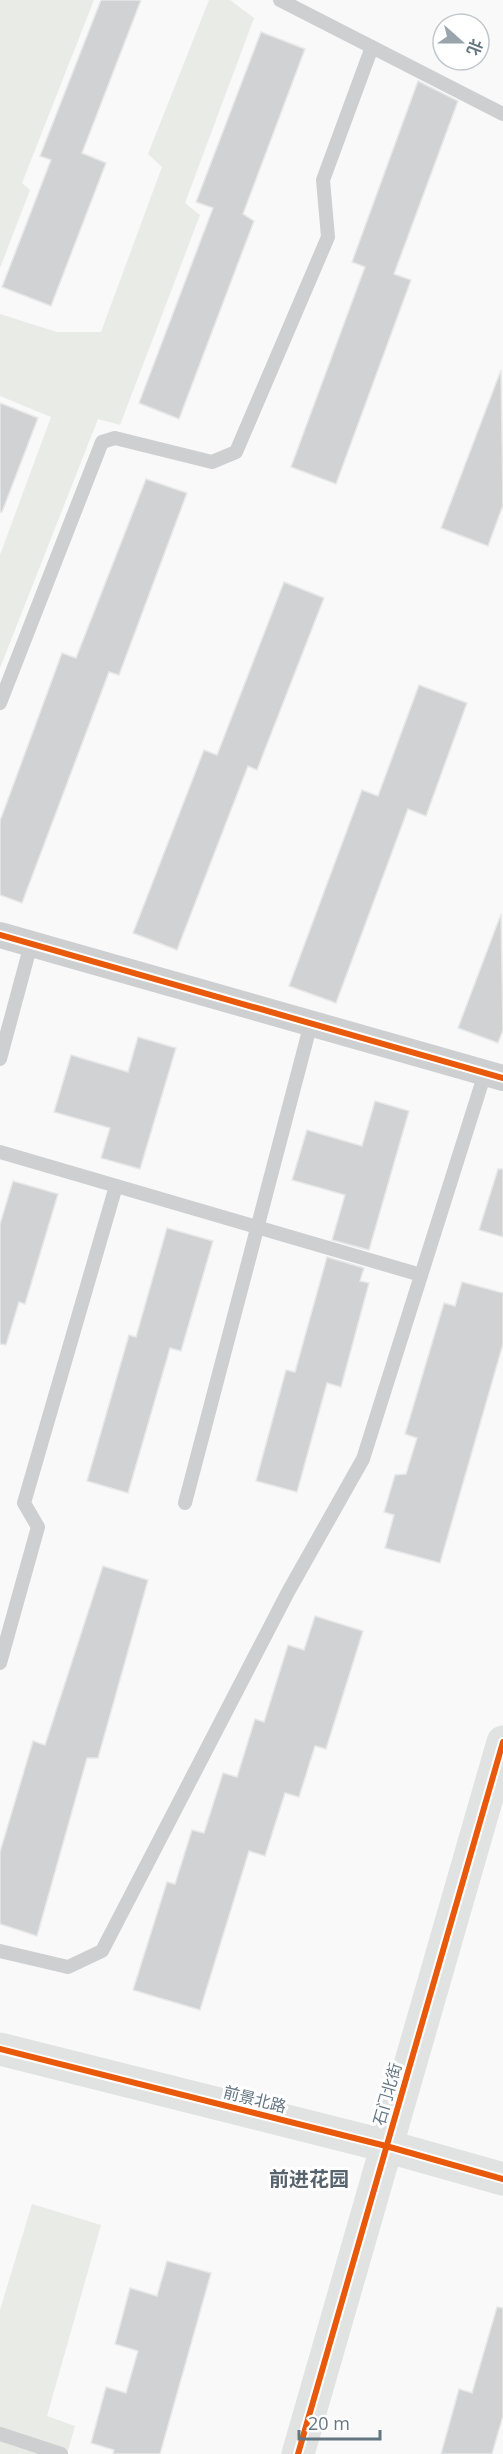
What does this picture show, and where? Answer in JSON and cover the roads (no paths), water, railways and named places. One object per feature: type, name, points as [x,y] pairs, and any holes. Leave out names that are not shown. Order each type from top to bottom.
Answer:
[{"type":"street","points":[[0,935],[494,1075]]},
{"type":"street","name":"石门北街","points":[[298,2454],[503,1742]]},
{"type":"street","name":"前景北路","points":[[0,2049],[386,2146],[503,2179]]},
{"type":"lane","points":[[280,0],[503,114]]},
{"type":"lane","points":[[0,703],[102,442],[115,438],[212,462],[236,452],[328,237],[322,180],[372,47]]},
{"type":"lane","points":[[0,1059],[31,944]]},
{"type":"lane","points":[[184,1503],[311,1023]]},
{"type":"lane","points":[[0,1951],[68,1967],[102,1952],[288,1592],[363,1459],[421,1275],[494,1075]]},
{"type":"lane","points":[[0,1152],[421,1275]]},
{"type":"lane","points":[[0,1663],[38,1527],[24,1503],[116,1186]]},
{"type":"lane","points":[[0,2434],[61,2454]]},
{"type":"district","name":"前进花园","points":[[309,2179]]}]
